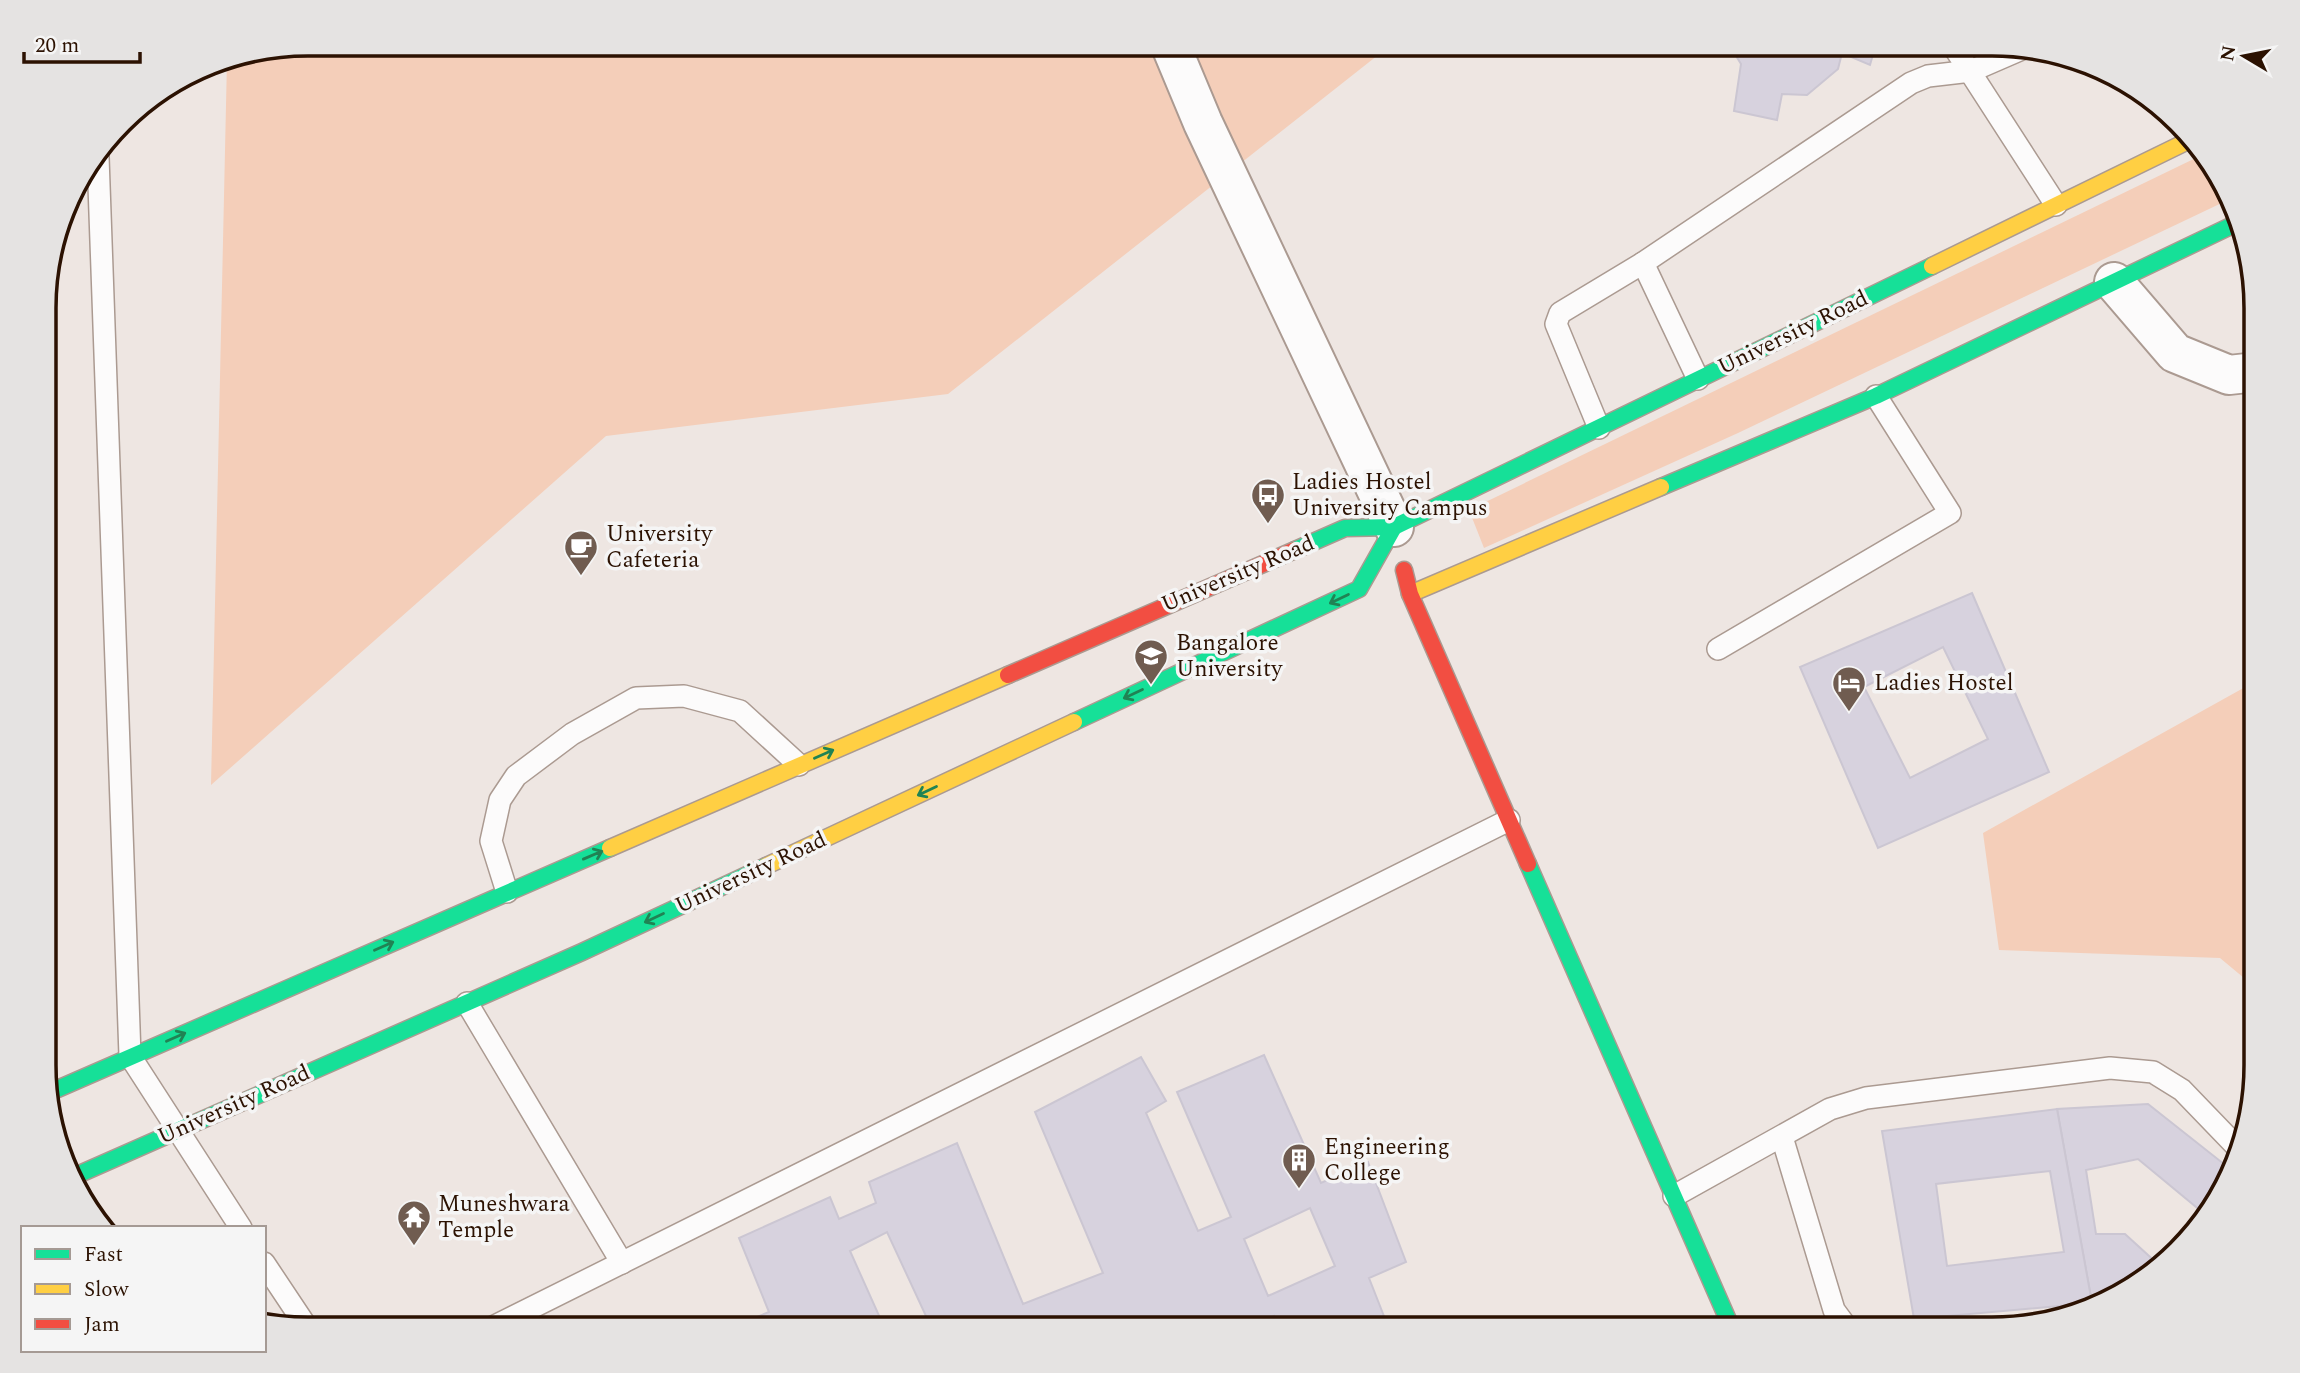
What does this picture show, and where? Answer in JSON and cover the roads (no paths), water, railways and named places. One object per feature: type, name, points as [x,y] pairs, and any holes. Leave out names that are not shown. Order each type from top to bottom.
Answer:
[{"type":"main road","name":"University Road","points":[[57,1088],[1345,528],[1394,527],[2182,144]]},
{"type":"main road","points":[[1410,594],[1876,396],[2231,226]]},
{"type":"main road","name":"University Road","points":[[80,1173],[582,952],[1359,589],[1394,527]]},
{"type":"main road","points":[[1394,527],[1410,594],[1727,1317]]},
{"type":"street","points":[[1175,56],[1203,123],[1394,527]]},
{"type":"street","points":[[2114,282],[2175,353],[2229,375],[2244,373]]},
{"type":"lane","points":[[1960,56],[2056,205]]},
{"type":"lane","points":[[1599,428],[1556,324],[1560,313],[1643,263],[1911,83],[1928,76],[1971,71],[2004,57]]},
{"type":"lane","points":[[97,170],[130,1056],[240,1226]]},
{"type":"lane","points":[[1643,263],[1698,379]]},
{"type":"lane","points":[[1718,649],[1950,513],[1876,396]]},
{"type":"lane","points":[[507,892],[491,841],[500,800],[516,776],[561,743],[636,698],[684,696],[740,712],[799,765]]},
{"type":"lane","points":[[513,1317],[1509,820]]},
{"type":"lane","points":[[467,1003],[622,1263]]},
{"type":"lane","points":[[1674,1196],[1830,1109],[1866,1098],[2110,1068],[2153,1072],[2182,1090],[2232,1142]]},
{"type":"lane","points":[[1782,1137],[1834,1310],[1839,1317]]},
{"type":"lane","points":[[266,1266],[300,1316]]},
{"type":"place","name":"Ladies Hostel University Campus","points":[[1268,525]]},
{"type":"place","name":"University Cafeteria","points":[[581,577]]},
{"type":"place","name":"Bangalore University","points":[[1151,686]]},
{"type":"place","name":"Ladies Hostel","points":[[1849,713]]},
{"type":"place","name":"Engineering College","points":[[1299,1190]]},
{"type":"place","name":"Muneshwara Temple","points":[[414,1247]]}]
